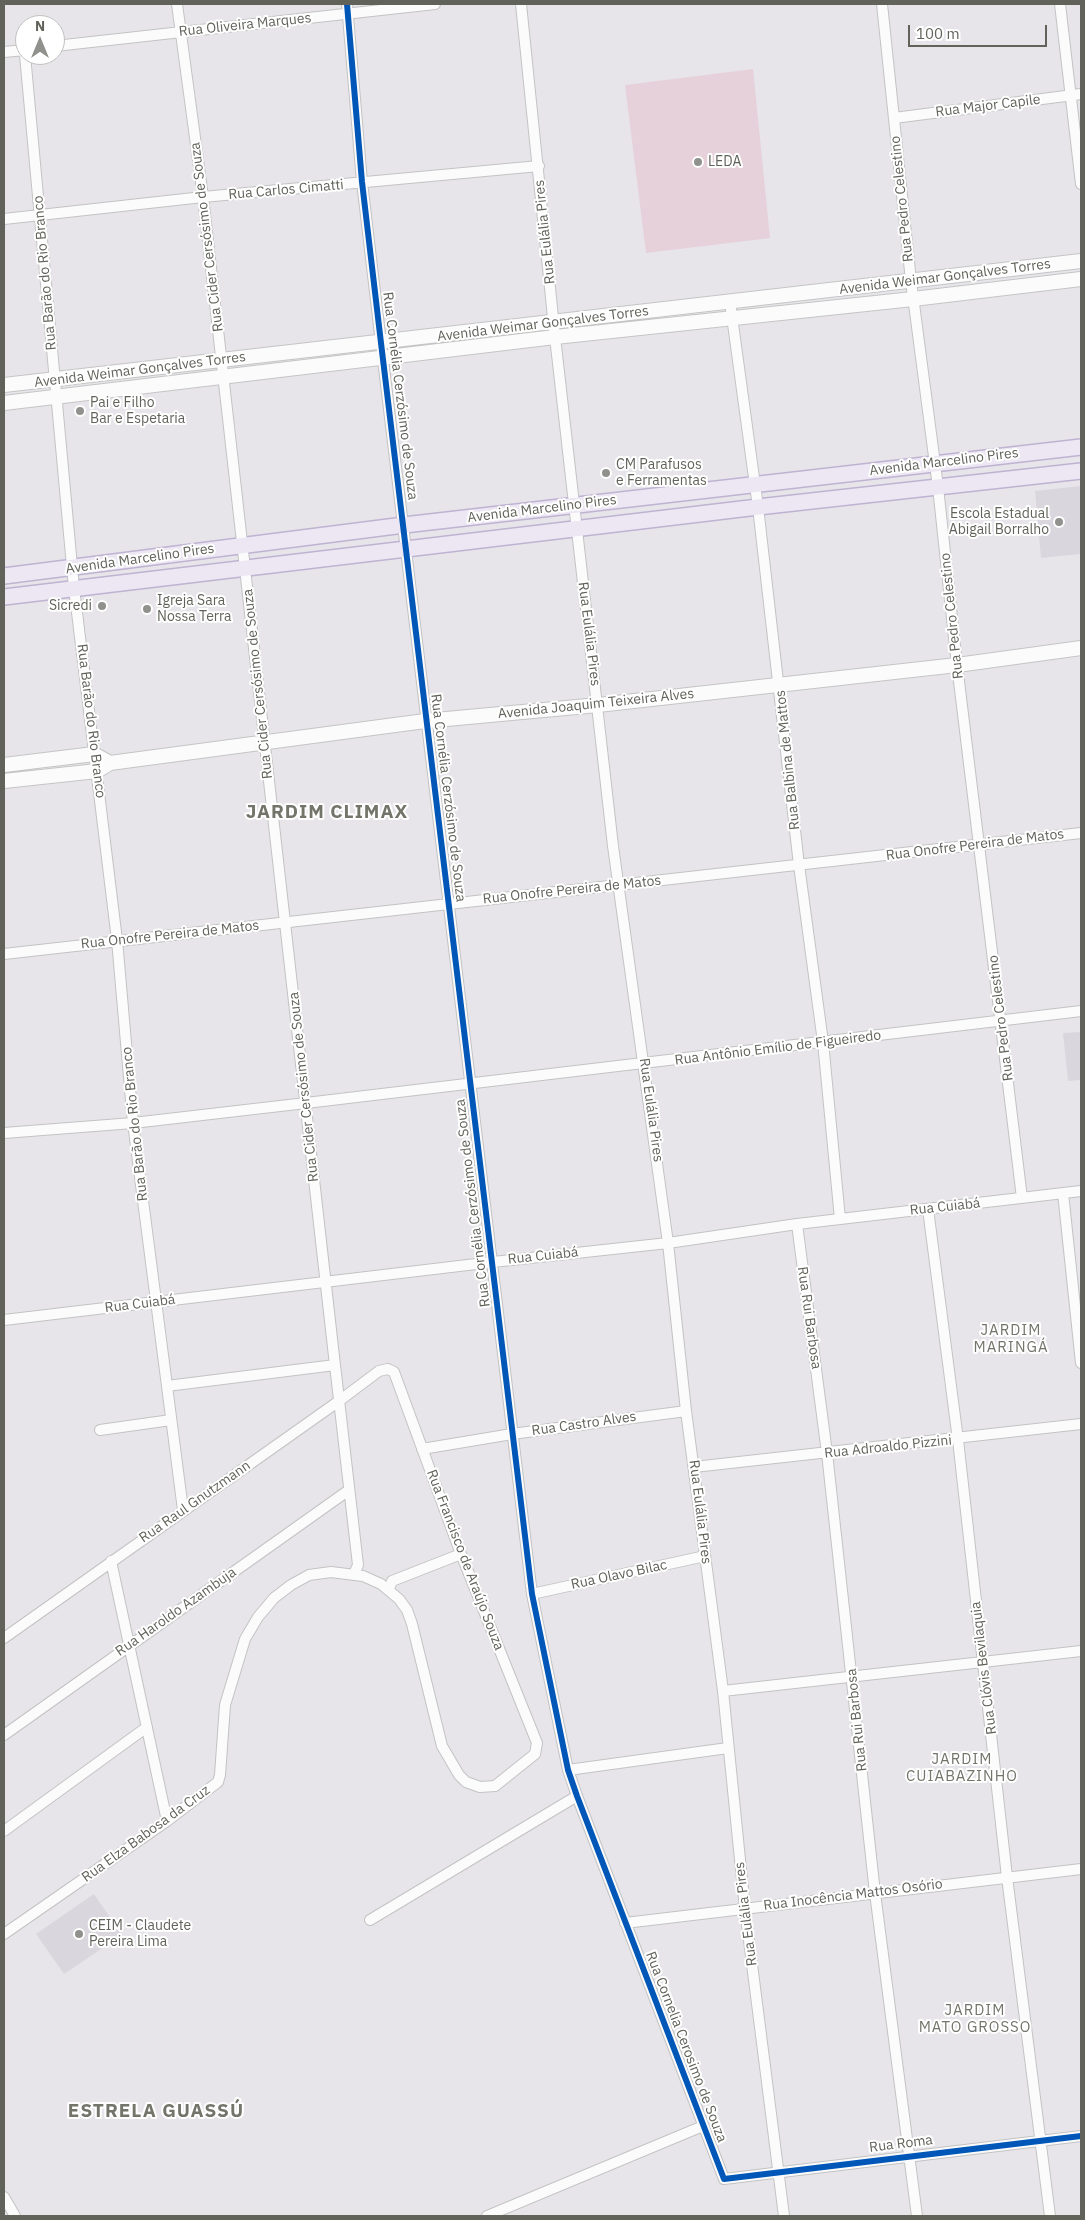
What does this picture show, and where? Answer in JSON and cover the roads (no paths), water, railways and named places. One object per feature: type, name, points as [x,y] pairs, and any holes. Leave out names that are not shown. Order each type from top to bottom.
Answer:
[{"type":"main road","name":"Avenida Weimar Gonçalves Torres","points":[[4,386],[1081,261]]},
{"type":"main road","name":"Avenida Weimar Gonçalves Torres","points":[[4,403],[555,337],[1081,279]]},
{"type":"main road","name":"Avenida Marcelino Pires","points":[[4,576],[404,525],[1081,447]]},
{"type":"main road","name":"Avenida Marcelino Pires","points":[[4,597],[1081,470]]},
{"type":"main road","name":"Avenida Joaquim Teixeira Alves","points":[[97,771],[110,763],[425,721],[598,705],[957,665],[1081,648]]},
{"type":"main road","points":[[4,765],[94,754],[110,763]]},
{"type":"main road","points":[[76,756],[78,773]]},
{"type":"main road","points":[[4,781],[97,771]]},
{"type":"street","name":"Rua Cider Cersósimo de Souza","points":[[177,4],[203,197],[358,1565],[354,1574]]},
{"type":"street","name":"Rua Oliveira Marques","points":[[65,45],[180,32],[347,9],[435,4]]},
{"type":"street","name":"Rua Eulália Pires","points":[[521,4],[573,505],[619,885],[668,1243],[686,1411],[723,1691],[745,1909],[784,2216]]},
{"type":"street","name":"Rua Pedro Celestino","points":[[882,4],[913,299],[938,487],[957,665],[1022,1198]]},
{"type":"street","points":[[1060,4],[1081,184]]},
{"type":"street","name":"Rua Cornélia Cerzósimo de Souza","points":[[347,9],[362,182],[404,525],[425,721],[493,1262],[532,1594],[568,1770]]},
{"type":"street","name":"Rua Barão do Rio Branco","points":[[27,65],[74,588],[117,940],[134,1122],[155,1303],[183,1510]]},
{"type":"street","name":"Rua Major Capile","points":[[894,118],[1081,94]]},
{"type":"street","name":"Rua Carlos Cimatti","points":[[4,219],[203,197],[539,166]]},
{"type":"street","name":"Rua Balbina de Mattos","points":[[730,302],[758,507],[799,865],[823,1042],[840,1219]]},
{"type":"street","name":"Rua Onofre Pereira de Matos","points":[[4,954],[1081,833]]},
{"type":"street","name":"Rua Antônio Emílio de Figueiredo","points":[[4,1133],[306,1104],[1002,1022],[1081,1011]]},
{"type":"street","name":"Rua Antônio Emílio de Figueiredo","points":[[4,1140],[27,1132]]},
{"type":"street","name":"Rua Cuiabá","points":[[4,1320],[668,1243],[797,1224],[1081,1191]]},
{"type":"street","points":[[1063,1193],[1081,1363]]},
{"type":"street","name":"Rua Clóvis Bevilaquia","points":[[928,1209],[958,1440],[1007,1877],[1050,2216]]},
{"type":"street","name":"Rua Rui Barbosa","points":[[797,1224],[827,1453],[876,1893],[917,2216]]},
{"type":"street","points":[[166,1386],[335,1365]]},
{"type":"street","name":"Rua Raul Gnutzmann","points":[[4,1638],[183,1510],[339,1402],[379,1371],[388,1369]]},
{"type":"street","name":"Rua Francisco de Araújo Souza","points":[[388,1369],[394,1372],[461,1554],[537,1743],[535,1754],[494,1786]]},
{"type":"street","name":"Rua Castro Alves","points":[[422,1449],[512,1434],[686,1411]]},
{"type":"street","points":[[100,1430],[171,1420]]},
{"type":"street","name":"Rua Adroaldo Pizzini","points":[[694,1467],[958,1440],[1081,1424]]},
{"type":"street","name":"Rua Haroldo Azambuja","points":[[4,1735],[349,1490]]},
{"type":"street","points":[[389,1589],[392,1581],[461,1554]]},
{"type":"street","name":"Rua Olavo Bilac","points":[[532,1594],[705,1556]]},
{"type":"street","points":[[111,1561],[167,1821]]},
{"type":"street","name":"Rua Elza Babosa da Cruz","points":[[4,1934],[167,1821],[218,1782],[224,1705],[245,1639],[258,1617],[278,1594],[309,1575],[332,1572],[354,1574],[372,1580],[389,1589],[404,1604],[410,1617],[442,1746],[459,1775],[466,1782],[480,1787],[494,1786]]},
{"type":"street","points":[[723,1691],[853,1678],[1081,1651]]},
{"type":"street","points":[[4,1830],[147,1727]]},
{"type":"street","points":[[568,1770],[728,1748]]},
{"type":"street","name":"Rua Cornelia Cerosimo de Souza","points":[[568,1770],[724,2179]]},
{"type":"street","points":[[370,1920],[577,1796]]},
{"type":"street","name":"Rua Inocência Mattos Osório","points":[[625,1923],[1081,1869]]},
{"type":"street","points":[[487,2216],[703,2126]]},
{"type":"street","name":"Rua Roma","points":[[724,2179],[1081,2136]]},
{"type":"street","points":[[4,2197],[15,2216]]},
{"type":"place","name":"LEDA","points":[[698,162]]},
{"type":"place","name":"Pai e Filho Bar e Espetaria","points":[[80,411]]},
{"type":"place","name":"CM Parafusos e Ferramentas","points":[[606,473]]},
{"type":"place","name":"Escola Estadual Abigail Borralho","points":[[1059,522]]},
{"type":"place","name":"Sicredi","points":[[102,606]]},
{"type":"place","name":"Igreja Sara Nossa Terra","points":[[147,609]]},
{"type":"place","name":"CEIM - Claudete Pereira Lima","points":[[79,1934]]},
{"type":"district","name":"JARDIM CLIMAX","points":[[327,813]]},
{"type":"district","name":"JARDIM MARINGÁ","points":[[1011,1340]]},
{"type":"district","name":"JARDIM CUIABAZINHO","points":[[962,1768]]},
{"type":"district","name":"JARDIM MATO GROSSO","points":[[975,2020]]},
{"type":"district","name":"ESTRELA GUASSÚ","points":[[156,2112]]}]
